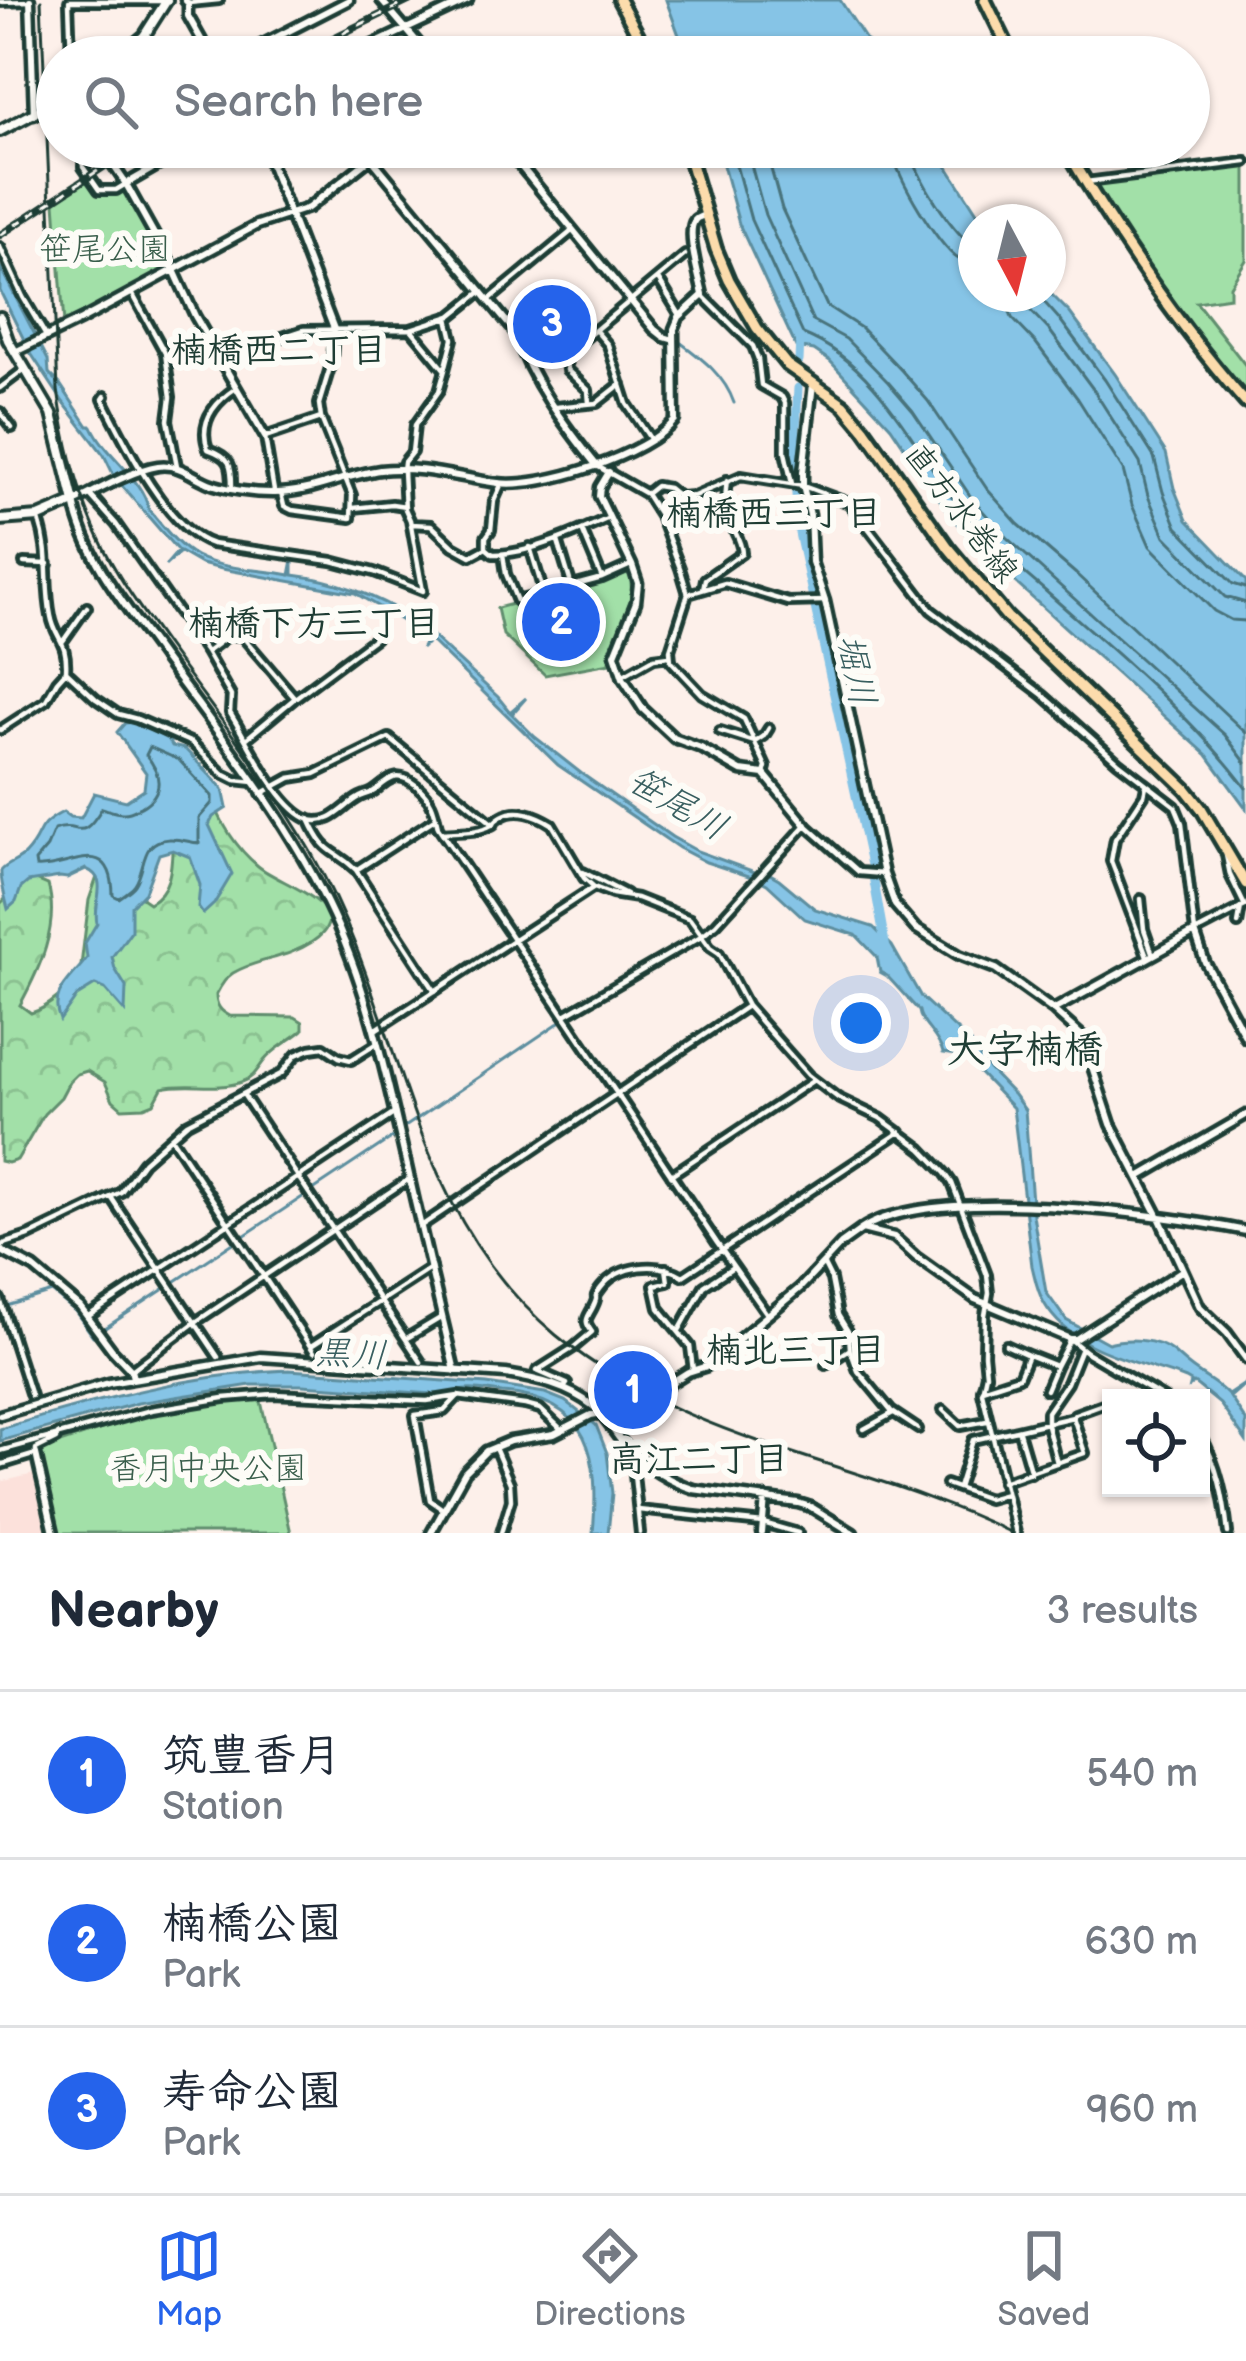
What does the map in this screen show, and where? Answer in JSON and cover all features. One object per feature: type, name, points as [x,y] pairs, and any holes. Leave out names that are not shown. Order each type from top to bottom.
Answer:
[{"type":"main road","points":[[144,36],[167,0]]},
{"type":"main road","points":[[619,0],[639,36]]},
{"type":"main road","points":[[985,0],[1003,36]]},
{"type":"main road","points":[[0,131],[34,115]]},
{"type":"main road","name":"直方水巻線","points":[[692,168],[729,280],[757,328],[787,365],[844,405],[948,547],[1007,617],[1186,789],[1246,884]]},
{"type":"main road","points":[[1078,168],[1134,256],[1246,403]]},
{"type":"main road","points":[[0,520],[38,517],[74,502],[52,414],[2,329]]},
{"type":"street","points":[[0,2],[30,0],[34,115]]},
{"type":"street","points":[[70,36],[69,0],[167,0]]},
{"type":"street","points":[[199,36],[188,16],[187,2],[219,0]]},
{"type":"street","points":[[279,36],[350,0]]},
{"type":"street","points":[[381,0],[415,36]]},
{"type":"street","points":[[390,36],[468,0]]},
{"type":"street","points":[[1210,166],[1246,162]]},
{"type":"street","points":[[84,168],[99,190],[116,190],[154,168]]},
{"type":"street","points":[[115,168],[265,437],[284,506],[351,518],[346,479],[319,404],[332,362],[334,329],[272,168]]},
{"type":"street","points":[[18,350],[257,225],[317,203],[359,168]]},
{"type":"street","points":[[379,168],[515,332],[524,358],[553,407],[597,466],[646,494],[660,516],[688,594],[669,656]]},
{"type":"street","points":[[522,168],[654,329],[674,340]]},
{"type":"street","points":[[1086,182],[1198,168]]},
{"type":"street","points":[[704,215],[692,225],[703,295],[753,346],[761,385],[785,403],[785,452],[810,515],[812,562],[883,874],[895,905],[915,928],[959,955],[996,969],[1082,1036],[1111,1124],[1179,1272],[1200,1307],[1246,1359]]},
{"type":"street","points":[[489,300],[573,230]]},
{"type":"street","points":[[0,247],[45,336]]},
{"type":"street","points":[[564,356],[685,255]]},
{"type":"street","points":[[657,279],[680,315]]},
{"type":"street","points":[[220,357],[292,332],[411,329],[448,317],[482,291]]},
{"type":"street","points":[[132,292],[165,353],[171,398],[168,420],[177,466]]},
{"type":"street","points":[[455,1371],[375,1030],[354,964],[294,843],[110,582],[85,536],[74,502],[163,465],[232,488],[278,493],[373,471],[462,475],[501,484],[548,479],[597,466],[669,427],[677,413],[674,340],[680,315],[703,295]]},
{"type":"street","points":[[104,396],[141,472],[194,537],[332,561],[423,591],[405,506],[403,470],[412,452],[415,425],[439,391],[453,339],[448,317]]},
{"type":"street","points":[[411,329],[445,370]]},
{"type":"street","points":[[596,331],[608,345],[627,404],[651,440]]},
{"type":"street","points":[[515,332],[557,340],[564,347],[566,370],[588,390],[589,403]]},
{"type":"street","points":[[0,388],[26,369]]},
{"type":"street","points":[[553,407],[597,403],[621,384]]},
{"type":"street","points":[[797,485],[813,384]]},
{"type":"street","points":[[232,488],[232,468],[224,455],[208,449],[204,441],[217,401],[236,388]]},
{"type":"street","points":[[0,412],[12,428]]},
{"type":"street","points":[[265,437],[321,418]]},
{"type":"street","points":[[609,472],[599,490],[638,583],[615,654],[622,676],[643,709],[674,739],[741,771],[764,774],[806,825],[859,872],[883,874]]},
{"type":"street","points":[[646,494],[656,486],[668,488],[675,496],[694,496],[741,476],[797,485],[848,503],[931,610],[1043,695],[1180,813],[1195,932],[1204,962],[1246,1038]]},
{"type":"street","points":[[703,589],[705,579],[742,553],[741,539],[725,507],[728,480]]},
{"type":"street","points":[[501,484],[486,537],[493,554],[530,547],[609,518]]},
{"type":"street","points":[[92,494],[206,652],[231,696],[230,713],[292,811],[322,821],[393,776],[405,777],[435,806],[443,833],[767,1314]]},
{"type":"street","points":[[353,508],[405,506]]},
{"type":"street","points":[[38,517],[47,544],[51,619],[63,641],[66,671],[118,714],[193,743],[223,774],[254,782]]},
{"type":"street","points":[[411,524],[431,525],[471,556],[487,548]]},
{"type":"street","points":[[582,530],[602,578]]},
{"type":"street","points":[[557,538],[572,587]]},
{"type":"street","points":[[530,547],[544,594]]},
{"type":"street","points":[[503,554],[517,601],[632,565]]},
{"type":"street","points":[[24,563],[48,564]]},
{"type":"street","points":[[688,594],[725,583],[788,602],[823,601]]},
{"type":"street","points":[[63,641],[87,607]]},
{"type":"street","points":[[206,652],[229,635],[242,636],[295,698]]},
{"type":"street","points":[[245,739],[375,638]]},
{"type":"street","points":[[622,676],[653,658],[669,656]]},
{"type":"street","points":[[669,656],[702,694],[744,719],[766,767],[764,774]]},
{"type":"street","points":[[0,730],[46,700],[66,671]]},
{"type":"street","points":[[755,742],[769,728]]},
{"type":"street","points":[[720,730],[755,742]]},
{"type":"street","points":[[261,794],[389,738],[493,824]]},
{"type":"street","points":[[1146,786],[1115,839],[1111,861],[1151,956]]},
{"type":"street","points":[[443,833],[493,824],[506,813],[544,819],[594,886],[637,898]]},
{"type":"street","points":[[356,870],[436,818]]},
{"type":"street","points":[[309,820],[325,849],[356,870],[435,992]]},
{"type":"street","points":[[566,1015],[701,936],[729,913],[806,825]]},
{"type":"street","points":[[1228,850],[1231,875],[1244,907],[1238,924]]},
{"type":"street","points":[[578,869],[690,919],[719,953],[747,1006],[814,1080],[900,1132],[940,1166],[952,1184],[987,1275],[982,1389],[1016,1533]]},
{"type":"street","points":[[375,1030],[594,886]]},
{"type":"street","points":[[1141,899],[1151,956]]},
{"type":"street","points":[[1053,1010],[1244,907]]},
{"type":"street","points":[[421,1226],[747,1006]]},
{"type":"street","points":[[132,1374],[80,1307],[46,1277],[0,1250],[4,1244],[121,1192],[143,1162],[171,1137],[201,1115],[281,1074],[290,1059],[324,1047],[351,1060],[378,1043]]},
{"type":"street","points":[[671,1175],[814,1080]]},
{"type":"street","points":[[243,1094],[421,1362]]},
{"type":"street","points":[[87,1317],[394,1113]]},
{"type":"street","points":[[1138,1177],[1246,1115]]},
{"type":"street","points":[[564,1388],[567,1384],[537,1371],[592,1332],[586,1316],[605,1283],[630,1269],[666,1268],[683,1276],[900,1132]]},
{"type":"street","points":[[171,1137],[313,1349],[431,1268]]},
{"type":"street","points":[[132,1374],[194,1322],[410,1179]]},
{"type":"street","points":[[110,1196],[218,1357]]},
{"type":"street","points":[[431,1533],[475,1460],[495,1448],[565,1429],[595,1414],[631,1408],[716,1360],[800,1288],[841,1244],[874,1221],[962,1206],[1042,1207],[1154,1215],[1246,1231]]},
{"type":"street","points":[[862,1229],[894,1237],[975,1299],[1073,1339],[1149,1389]]},
{"type":"street","points":[[823,1263],[838,1315],[850,1333],[858,1371],[893,1413],[918,1430]]},
{"type":"street","points":[[678,1331],[704,1286],[734,1267]]},
{"type":"street","points":[[666,1268],[668,1282],[654,1285],[659,1308],[691,1346],[693,1370]]},
{"type":"street","points":[[1046,1390],[1073,1339],[1179,1272]]},
{"type":"street","points":[[0,1299],[31,1396]]},
{"type":"street","points":[[406,1338],[442,1317]]},
{"type":"street","points":[[1006,1345],[1056,1366]]},
{"type":"street","points":[[1057,1463],[1047,1412],[1067,1383],[1082,1348]]},
{"type":"street","points":[[826,1365],[850,1349]]},
{"type":"street","points":[[982,1389],[1019,1377],[1028,1355]]},
{"type":"street","points":[[0,1415],[132,1374],[261,1357],[534,1378],[564,1388],[632,1453],[668,1478],[693,1489],[811,1507],[834,1528],[854,1533]]},
{"type":"street","points":[[0,1451],[116,1418],[224,1398],[304,1394],[427,1401],[458,1396],[540,1409],[565,1429]]},
{"type":"street","points":[[443,1509],[430,1500],[415,1415],[444,1412],[458,1396]]},
{"type":"street","points":[[958,1488],[973,1441],[1047,1425],[1102,1404]]},
{"type":"street","points":[[943,1411],[960,1426],[986,1420]]},
{"type":"street","points":[[865,1429],[893,1413]]},
{"type":"street","points":[[1003,1482],[1085,1453],[1073,1417]]},
{"type":"street","points":[[1018,1431],[1031,1473]]},
{"type":"street","points":[[54,1533],[36,1449],[58,1434]]},
{"type":"street","points":[[495,1448],[510,1483],[511,1500],[501,1533]]},
{"type":"street","points":[[1210,1452],[1223,1491],[1228,1533]]},
{"type":"street","points":[[632,1453],[640,1533]]},
{"type":"street","points":[[0,1465],[36,1454]]},
{"type":"street","points":[[946,1484],[988,1499],[1006,1494]]},
{"type":"street","points":[[762,1533],[765,1498]]},
{"type":"street","points":[[638,1510],[763,1523],[799,1533]]},
{"type":"shaded area","points":[[34,1474],[48,1533],[0,1533],[0,1482]]},
{"type":"green space","points":[[1246,165],[1246,260],[1230,286],[1230,297],[1196,302],[1246,366],[1246,399],[1138,257],[1095,188],[1101,183]]},
{"type":"green space","name":"笹尾公園","points":[[87,181],[102,195],[124,189],[169,268],[64,324],[55,202]]},
{"type":"green space","points":[[564,295],[584,319],[567,332],[576,343],[568,348],[553,336],[520,330]]},
{"type":"green space","points":[[627,571],[629,605],[610,663],[545,675],[503,635],[497,608]]},
{"type":"green space","points":[[211,797],[230,834],[250,859],[313,898],[329,918],[326,929],[312,942],[230,975],[216,995],[218,1005],[230,1016],[295,1017],[303,1022],[303,1030],[272,1052],[246,1080],[222,1086],[162,1088],[154,1103],[144,1107],[122,1108],[105,1082],[87,1071],[77,1074],[44,1114],[17,1160],[0,1161],[0,904],[24,880],[48,885],[49,932],[20,1005],[31,1013],[58,997],[80,974],[89,900],[106,851],[149,903],[167,882],[173,832]]},
{"type":"green space","name":"香月中央公園","points":[[260,1397],[291,1533],[58,1533],[39,1450],[152,1412]]},
{"type":"water","points":[[666,0],[840,0],[863,36],[679,36]]},
{"type":"water","points":[[724,168],[948,168],[971,204],[958,204],[958,312],[1066,309],[1166,453],[1187,520],[1246,581],[1246,808],[1207,755],[987,557],[952,518],[891,427],[830,361],[814,350],[796,347],[739,224]]},
{"type":"water","points":[[0,267],[48,360],[49,373],[139,486],[149,510],[189,552],[218,564],[290,575],[293,560],[293,575],[356,590],[414,619],[429,604],[416,621],[510,712],[526,698],[512,714],[582,774],[697,851],[770,874],[815,909],[873,927],[892,946],[921,997],[970,1042],[1025,1110],[1033,1215],[1046,1292],[1066,1320],[1108,1343],[1141,1340],[1166,1347],[1228,1395],[1246,1383],[1230,1397],[1246,1421],[1246,1441],[1210,1396],[1210,1389],[1190,1386],[1186,1379],[1108,1353],[1056,1320],[1042,1298],[1032,1266],[1013,1108],[963,1056],[943,1053],[919,1011],[880,972],[877,957],[856,935],[805,919],[767,884],[679,848],[558,765],[430,640],[421,649],[426,635],[355,593],[222,569],[180,552],[165,566],[178,551],[115,478],[104,455],[30,352],[0,291]]},
{"type":"water","points":[[134,722],[185,749],[223,789],[227,808],[209,825],[232,874],[203,914],[190,857],[173,850],[159,854],[145,892],[131,906],[131,931],[112,957],[126,987],[125,1012],[105,989],[95,985],[77,996],[60,1020],[59,994],[87,958],[85,943],[97,923],[98,879],[86,869],[67,878],[28,882],[8,909],[1,871],[25,854],[53,818],[63,812],[81,818],[94,793],[126,801],[144,789],[146,773],[117,732],[125,723]]},
{"type":"water","points":[[289,1370],[487,1384],[565,1401],[596,1425],[607,1453],[612,1493],[608,1533],[593,1533],[591,1457],[572,1420],[532,1398],[502,1393],[468,1390],[448,1395],[251,1385],[138,1403],[0,1441],[0,1429],[107,1399],[215,1377]]},
{"type":"waterway","points":[[387,0],[417,36]]},
{"type":"waterway","points":[[559,209],[660,331]]},
{"type":"waterway","name":"堀川","points":[[799,361],[800,338]]},
{"type":"waterway","points":[[677,340],[718,375],[734,403]]},
{"type":"waterway","name":"堀川","points":[[798,388],[794,468],[799,533],[886,949]]},
{"type":"waterway","points":[[402,1129],[563,1020],[701,940],[762,880]]},
{"type":"waterway","points":[[0,1308],[52,1292],[75,1311],[93,1336],[396,1135]]},
{"type":"tram line","points":[[41,0],[43,36]]},
{"type":"tram line","points":[[48,168],[58,390],[84,502],[130,594],[261,774],[312,854],[343,916],[436,1170],[467,1229],[505,1284],[556,1335],[608,1372],[663,1402],[719,1427],[896,1486],[1012,1533]]},
{"type":"railway","points":[[337,36],[411,0]]},
{"type":"railway","points":[[0,235],[102,168]]},
{"type":"place","name":"寿命公園","points":[[552,324]]},
{"type":"place","name":"楠橋公園","points":[[561,622]]},
{"type":"place","name":"筑豊香月","points":[[633,1390]]},
{"type":"district","name":"楠橋西二丁目","points":[[279,351]]},
{"type":"district","name":"楠橋西三丁目","points":[[774,514]]},
{"type":"district","name":"楠橋下方三丁目","points":[[314,624]]},
{"type":"district","name":"大字楠橋","points":[[1025,1050]]},
{"type":"district","name":"楠北三丁目","points":[[796,1351]]},
{"type":"district","name":"高江二丁目","points":[[699,1460]]},
{"type":"water label","name":"笹尾川","points":[[677,805]]},
{"type":"water label","name":"黒川","points":[[351,1355]]}]
